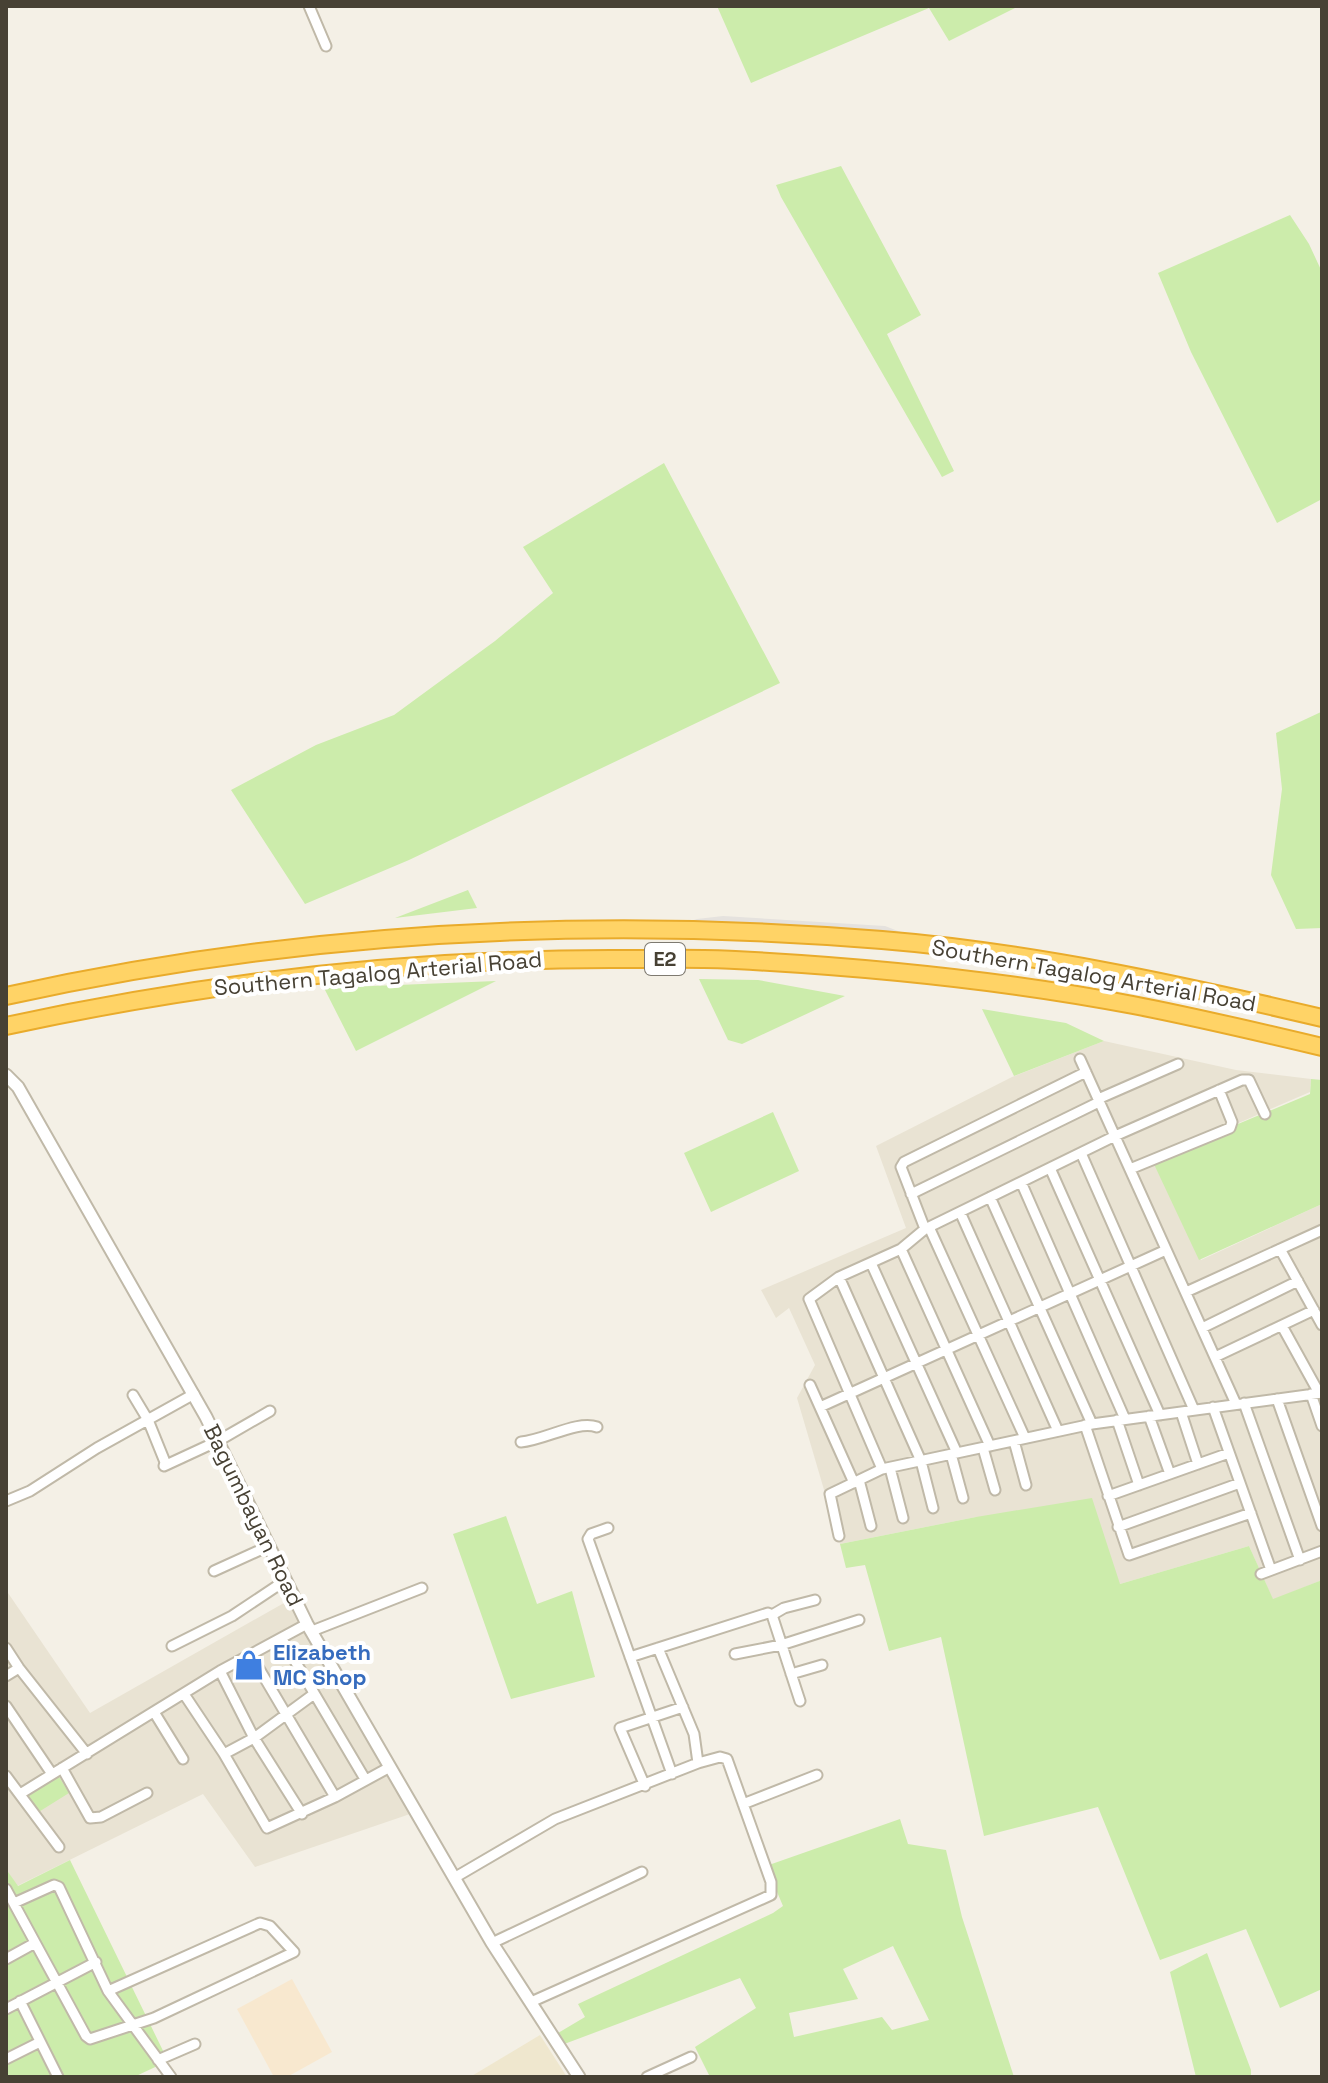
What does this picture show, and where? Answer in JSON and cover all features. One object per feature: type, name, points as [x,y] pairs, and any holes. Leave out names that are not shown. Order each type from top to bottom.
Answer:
[{"type":"highway","name":"Southern Tagalog Arterial Road","points":[[6,996],[201,960],[312,946],[442,934],[538,930],[687,931],[884,940],[1013,957],[1132,978],[1322,1018]]},
{"type":"highway","name":"Southern Tagalog Arterial Road","points":[[6,1026],[198,989],[439,963],[565,958],[732,960],[885,971],[1010,985],[1133,1005],[1322,1047]]},
{"type":"street","points":[[309,6],[326,46]]},
{"type":"street","points":[[1080,1059],[1215,1357],[1240,1404],[1300,1560]]},
{"type":"street","points":[[911,1194],[1178,1064]]},
{"type":"street","points":[[1026,1485],[1019,1440],[978,1335],[901,1167],[904,1162],[1086,1072]]},
{"type":"street","name":"Bagumbayan Road","points":[[6,1075],[18,1087],[194,1394],[310,1628],[492,1943],[579,2077]]},
{"type":"street","points":[[903,1518],[886,1468],[809,1299],[839,1277],[901,1249],[927,1228],[1115,1136],[1242,1080],[1249,1080],[1265,1114]]},
{"type":"street","points":[[1130,1169],[1230,1128],[1232,1122],[1219,1090]]},
{"type":"street","points":[[1081,1153],[1194,1410]]},
{"type":"street","points":[[1050,1168],[1100,1280],[1154,1415],[1170,1474]]},
{"type":"street","points":[[1021,1182],[1121,1420],[1139,1485]]},
{"type":"street","points":[[990,1197],[1089,1424],[1127,1553],[1133,1556],[1251,1513]]},
{"type":"street","points":[[960,1212],[1058,1431]]},
{"type":"street","points":[[1186,1292],[1321,1233]]},
{"type":"street","points":[[901,1249],[947,1350],[986,1447],[995,1490]]},
{"type":"street","points":[[1280,1249],[1322,1325]]},
{"type":"street","points":[[820,1407],[1166,1250]]},
{"type":"street","points":[[871,1263],[954,1454],[963,1498]]},
{"type":"street","points":[[839,1277],[921,1461],[933,1508]]},
{"type":"street","points":[[1202,1328],[1298,1281]]},
{"type":"street","points":[[1215,1357],[1314,1310]]},
{"type":"street","points":[[1282,1326],[1317,1394],[1322,1426]]},
{"type":"street","points":[[810,1385],[856,1482],[871,1526]]},
{"type":"street","points":[[6,1501],[30,1491],[194,1394]]},
{"type":"street","points":[[839,1536],[830,1494],[886,1468],[1089,1424],[1317,1394]]},
{"type":"street","points":[[133,1395],[148,1420],[164,1466],[218,1441],[270,1411]]},
{"type":"street","points":[[1277,1399],[1322,1526]]},
{"type":"street","points":[[1213,1407],[1251,1513],[1266,1572],[1322,1551]]},
{"type":"street","points":[[1181,1412],[1198,1464]]},
{"type":"street","points":[[521,1442],[537,1441],[587,1424],[597,1427]]},
{"type":"street","points":[[1108,1496],[1229,1453]]},
{"type":"street","points":[[1118,1527],[1240,1483]]},
{"type":"street","points":[[608,1528],[591,1534],[588,1539],[672,1774]]},
{"type":"street","points":[[214,1571],[269,1546]]},
{"type":"street","points":[[172,1646],[232,1616],[286,1580]]},
{"type":"street","points":[[20,1794],[220,1671],[282,1639],[422,1588]]},
{"type":"street","points":[[630,1657],[815,1600]]},
{"type":"street","points":[[772,1615],[800,1701]]},
{"type":"street","points":[[735,1654],[781,1645],[859,1620]]},
{"type":"street","points":[[282,1639],[365,1779]]},
{"type":"street","points":[[6,1648],[87,1754]]},
{"type":"street","points":[[658,1648],[694,1734],[698,1763]]},
{"type":"street","points":[[251,1655],[335,1797]]},
{"type":"street","points":[[791,1674],[822,1665]]},
{"type":"street","points":[[6,1676],[19,1668]]},
{"type":"street","points":[[220,1671],[254,1738],[302,1814]]},
{"type":"street","points":[[184,1694],[224,1754],[267,1828],[302,1814],[390,1767]]},
{"type":"street","points":[[224,1754],[254,1738],[314,1694]]},
{"type":"street","points":[[6,1706],[52,1774]]},
{"type":"street","points":[[645,1786],[620,1728],[683,1707]]},
{"type":"street","points":[[154,1712],[183,1759]]},
{"type":"street","points":[[454,1878],[555,1819],[698,1763],[720,1757],[727,1759],[771,1882],[771,1895],[531,2002]]},
{"type":"street","points":[[62,1768],[90,1818],[101,1817],[147,1793]]},
{"type":"street","points":[[743,1804],[817,1775]]},
{"type":"street","points":[[6,1776],[59,1847]]},
{"type":"street","points":[[492,1943],[642,1872]]},
{"type":"street","points":[[12,1907],[54,1885],[59,1887],[108,1991],[171,2077]]},
{"type":"street","points":[[6,1889],[12,1907],[86,2036],[93,2039],[154,2018],[294,1952],[270,1926],[260,1923],[108,1991]]},
{"type":"street","points":[[6,1959],[35,1943]]},
{"type":"street","points":[[6,2009],[96,1962]]},
{"type":"street","points":[[20,2001],[58,2077]]},
{"type":"street","points":[[6,2059],[40,2042]]},
{"type":"street","points":[[158,2060],[195,2044]]},
{"type":"street","points":[[647,2077],[691,2057]]},
{"type":"shaded area","points":[[723,916],[885,926],[942,948],[682,924]]},
{"type":"shaded area","points":[[1104,1041],[1236,1070],[1311,1079],[1310,1092],[1153,1160],[1201,1260],[1322,1204],[1322,1580],[1273,1600],[1249,1546],[1120,1584],[976,1517],[840,1544],[797,1398],[815,1365],[789,1308],[776,1318],[761,1290],[906,1228],[876,1146],[1012,1077]]},
{"type":"shaded area","points":[[6,1590],[90,1713],[291,1599],[410,1814],[255,1867],[203,1794],[17,1886],[6,1869]]},
{"type":"shaded area","points":[[292,1979],[332,2052],[287,2077],[274,2077],[237,2009]]},
{"type":"shaded area","points":[[540,2035],[567,2077],[470,2077]]},
{"type":"green space","points":[[717,6],[1019,6],[949,41],[929,8],[751,83]]},
{"type":"green space","points":[[841,166],[921,315],[887,334],[954,471],[942,477],[776,185]]},
{"type":"green space","points":[[1290,215],[1322,272],[1322,499],[1277,523],[1191,352],[1158,273]]},
{"type":"green space","points":[[664,463],[780,683],[409,860],[305,904],[231,790],[316,745],[394,715],[495,641],[553,593],[523,547]]},
{"type":"green space","points":[[1321,712],[1322,928],[1296,929],[1271,875],[1282,789],[1276,733]]},
{"type":"green space","points":[[468,890],[477,908],[395,918]]},
{"type":"green space","points":[[699,979],[758,980],[845,996],[742,1044],[728,1040]]},
{"type":"green space","points":[[496,981],[356,1051],[324,988]]},
{"type":"green space","points":[[982,1009],[1066,1023],[1104,1041],[1014,1076]]},
{"type":"green space","points":[[1311,1079],[1322,1080],[1322,1204],[1199,1260],[1152,1160],[1310,1094]]},
{"type":"green space","points":[[773,1112],[799,1171],[711,1212],[684,1153]]},
{"type":"green space","points":[[1092,1498],[1120,1584],[1249,1546],[1273,1599],[1322,1580],[1322,1989],[1280,2008],[1246,1929],[1160,1960],[1098,1807],[984,1836],[941,1637],[889,1651],[865,1565],[846,1568],[840,1544]]},
{"type":"green space","points":[[506,1516],[537,1604],[572,1591],[595,1677],[511,1699],[453,1534]]},
{"type":"green space","points":[[58,1775],[69,1793],[37,1813],[26,1795]]},
{"type":"green space","points":[[900,1819],[908,1844],[946,1850],[962,1917],[1014,2077],[710,2077],[695,2047],[756,2008],[740,1978],[559,2046],[553,2036],[585,2017],[578,2004],[783,1906],[766,1866]],"holes":[[[893,1946],[929,2020],[892,2030],[882,2017],[794,2037],[789,2013],[858,1999],[843,1969]]]},
{"type":"green space","points":[[70,1860],[168,2061],[134,2077],[6,2077],[6,1869],[18,1886]]},
{"type":"green space","points":[[1207,1953],[1251,2077],[1196,2077],[1170,1972]]},
{"type":"place","name":"Elizabeth MC Shop","points":[[249,1665]]}]
